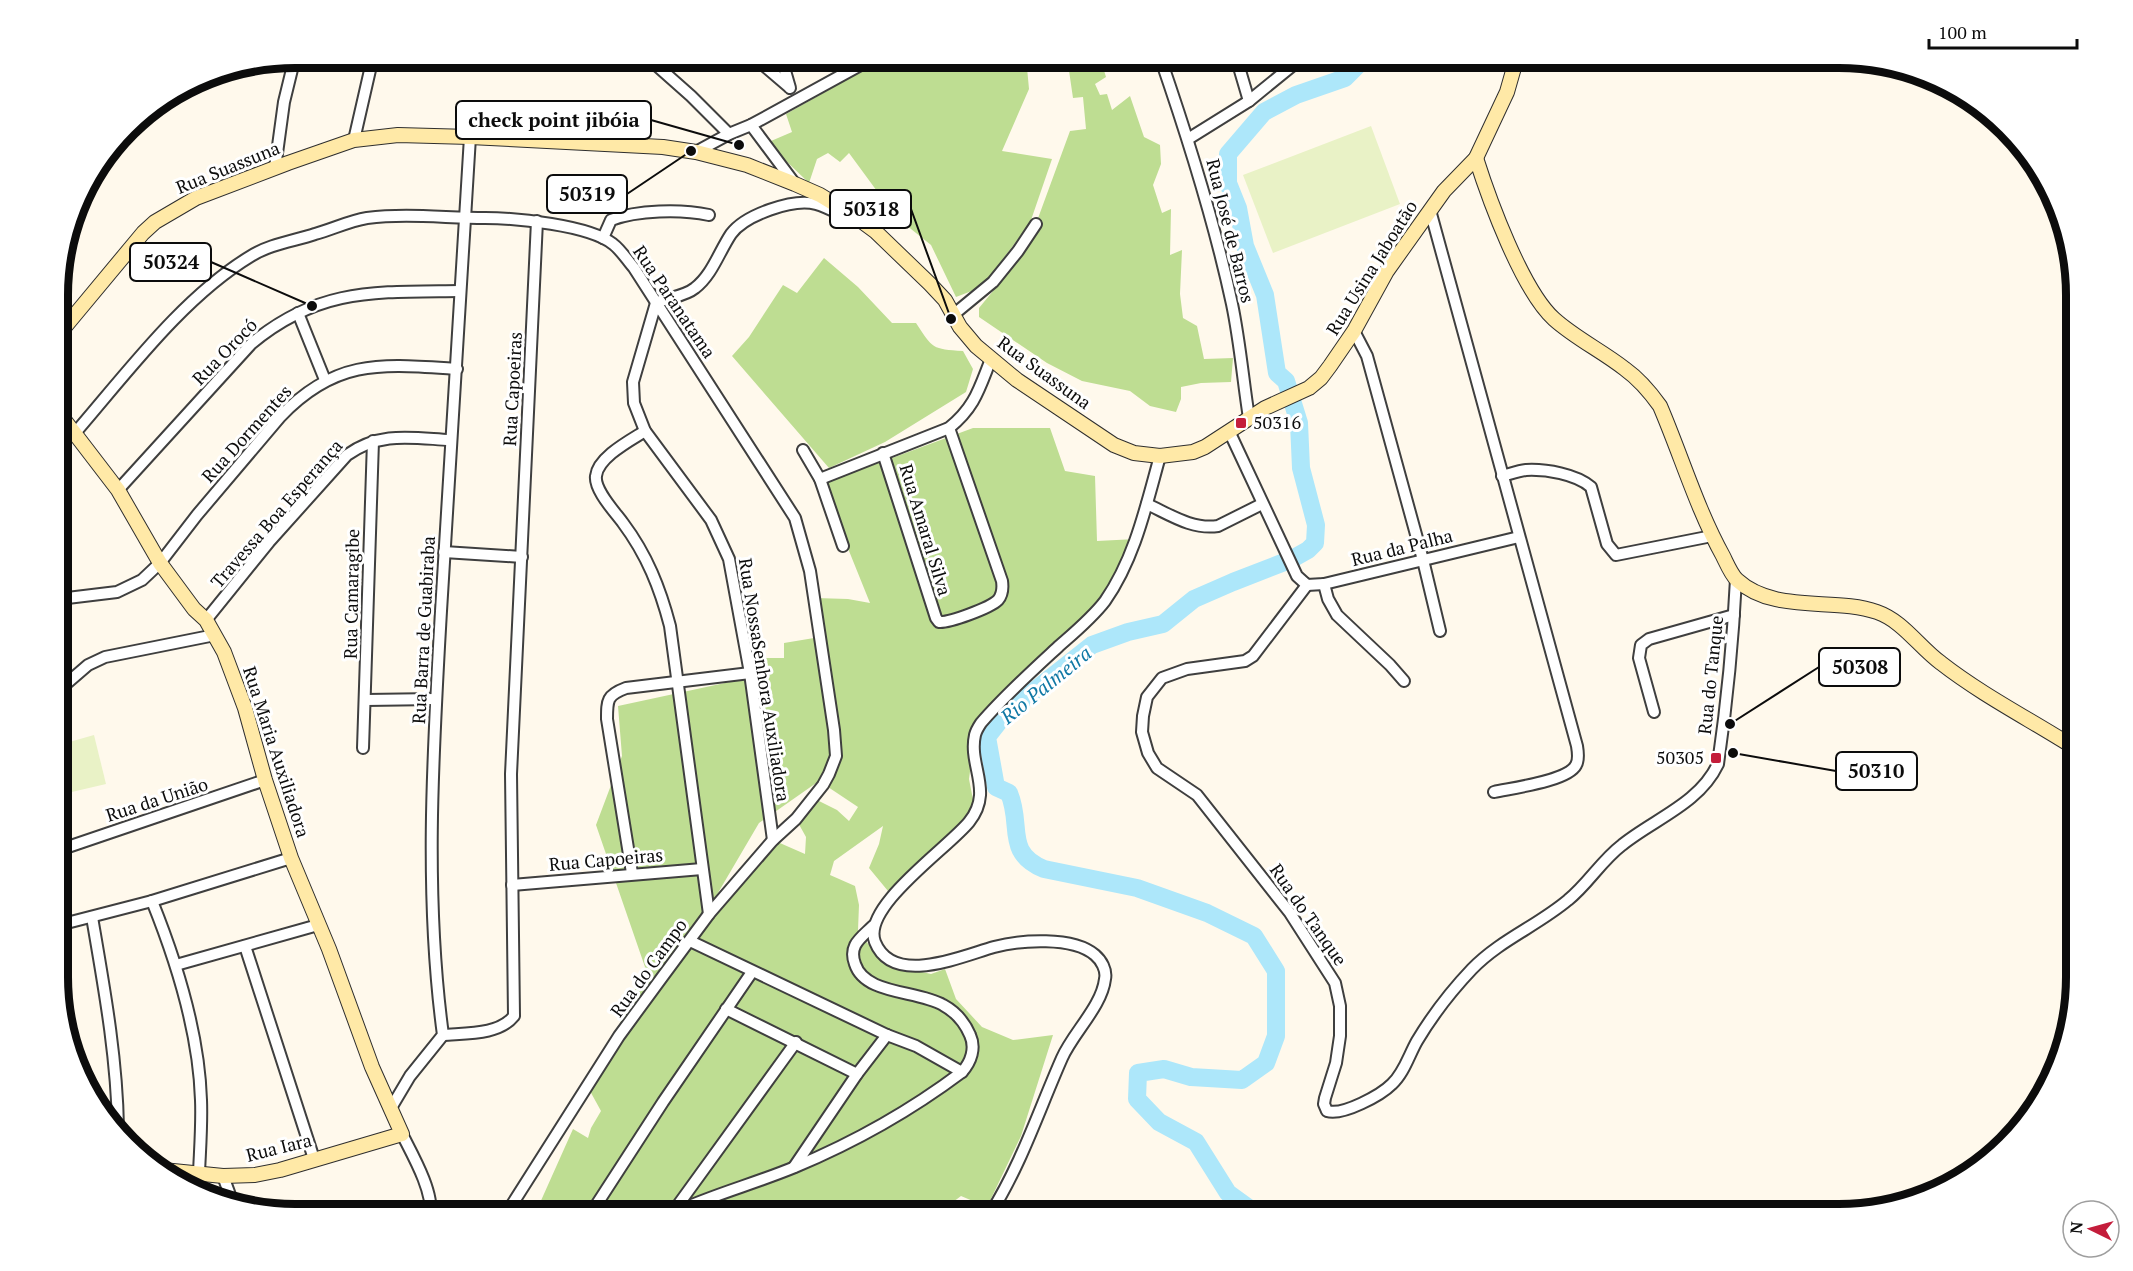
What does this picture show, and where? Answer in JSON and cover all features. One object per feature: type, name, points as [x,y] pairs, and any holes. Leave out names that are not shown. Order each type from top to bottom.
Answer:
[{"type":"street","points":[[275,168],[284,102],[292,68]]},
{"type":"street","points":[[354,140],[370,68]]},
{"type":"street","points":[[659,68],[729,134]]},
{"type":"street","points":[[767,68],[789,87]]},
{"type":"street","points":[[784,68],[795,100]]},
{"type":"street","points":[[696,152],[751,125],[846,68]]},
{"type":"street","name":"Rua José de Barros","points":[[1164,68],[1188,139],[1230,297],[1249,418]]},
{"type":"street","points":[[1239,68],[1249,101]]},
{"type":"street","points":[[1188,139],[1249,101],[1290,68]]},
{"type":"street","name":"Rua Usina Jaboatão","points":[[1294,394],[1309,388],[1321,378],[1354,331],[1387,271],[1451,183],[1476,158],[1507,92],[1514,68]]},
{"type":"street","points":[[751,125],[795,184]]},
{"type":"street","name":"Rua Suassuna","points":[[68,323],[143,233],[155,222],[196,198],[354,140],[398,135],[663,147],[696,152],[747,165],[795,184],[847,211],[874,231],[930,284],[945,300],[960,327],[991,360],[1114,445],[1134,453],[1160,456],[1193,452],[1294,394]]},
{"type":"street","name":"Rua Barra de Guabiraba","points":[[443,1035],[436,980],[432,873],[436,699],[470,137]]},
{"type":"street","points":[[1476,158],[1518,263],[1542,305],[1554,318],[1626,369],[1660,405],[1712,536],[1736,579],[1750,589],[1782,600],[1878,612],[1891,619],[1939,662],[1975,688],[2066,742]]},
{"type":"street","points":[[656,303],[666,298],[682,295],[696,287],[735,230],[749,219],[773,210],[797,203],[815,204],[874,231]]},
{"type":"street","points":[[1430,210],[1577,746],[1578,760],[1576,767],[1570,773],[1494,792]]},
{"type":"street","points":[[603,238],[611,220],[626,214],[709,215]]},
{"type":"street","name":"Rua Paranatama","points":[[75,433],[189,304],[251,256],[265,249],[366,218],[417,216],[537,221],[603,238],[613,244],[634,268],[795,518],[810,571],[836,756]]},
{"type":"street","name":"Rua Capoeiras","points":[[443,1035],[477,1032],[508,1023],[514,1016],[511,774],[537,221]]},
{"type":"street","points":[[953,315],[993,282],[1036,224]]},
{"type":"street","name":"Rua Orocó","points":[[118,490],[251,344],[271,327],[327,301],[366,292],[460,291]]},
{"type":"street","name":"Rua NossaSenhora Auxiliadora","points":[[656,303],[633,382],[634,403],[645,431],[711,520],[729,559],[750,673],[773,840]]},
{"type":"street","points":[[298,313],[325,380]]},
{"type":"street","points":[[1354,331],[1367,356],[1424,560],[1440,631]]},
{"type":"street","points":[[820,478],[949,428],[963,416],[972,404],[991,360]]},
{"type":"street","name":"Rua Dormentes","points":[[68,598],[117,592],[142,580],[159,563],[280,417],[294,402],[325,380],[356,369],[378,365],[457,369]]},
{"type":"street","name":"Rua Maria Auxiliadora","points":[[68,424],[118,490],[159,563],[194,609],[206,620],[224,652],[245,708],[265,780],[291,858],[329,949],[372,1067],[402,1134]]},
{"type":"street","name":"Rua Amaral Silva","points":[[883,453],[936,618],[942,623],[957,618],[990,605],[998,600],[1003,590],[1002,581],[949,428]]},
{"type":"street","points":[[645,431],[602,462],[595,477],[596,484],[605,499],[639,544],[650,565],[661,592],[670,626],[709,914]]},
{"type":"street","points":[[1229,431],[1297,576],[1307,585]]},
{"type":"street","name":"Travessa Boa Esperança","points":[[206,620],[269,542],[347,455],[361,444],[400,437],[450,440]]},
{"type":"street","name":"Rua Camaragibe","points":[[363,748],[373,441]]},
{"type":"street","points":[[803,450],[820,478],[843,546]]},
{"type":"street","points":[[697,1204],[794,1167],[858,1138],[914,1107],[962,1072],[972,1056],[972,1039],[965,1023],[956,1013],[922,996],[881,987],[867,980],[857,971],[852,952],[853,947],[873,926],[878,915],[898,889],[970,821],[981,796],[975,734],[981,723],[1104,602],[1126,565],[1139,533],[1160,456]]},
{"type":"street","points":[[1502,476],[1521,471],[1546,471],[1588,484],[1608,544],[1616,555],[1712,536]]},
{"type":"street","points":[[1147,504],[1192,526],[1210,527],[1218,526],[1262,504]]},
{"type":"street","name":"Rua da Palha","points":[[1307,585],[1324,584],[1519,537]]},
{"type":"street","points":[[444,552],[522,557]]},
{"type":"street","name":"Rua do Tanque","points":[[1307,585],[1253,656],[1245,661],[1187,669],[1162,678],[1148,697],[1142,732],[1148,753],[1157,768],[1197,795],[1278,898],[1335,983],[1341,1022],[1337,1057],[1324,1104],[1327,1111],[1331,1113],[1363,1102],[1394,1083],[1430,1021],[1472,969],[1495,948],[1530,928],[1569,900],[1586,885],[1621,845],[1686,802],[1714,773],[1718,764],[1724,723],[1733,639],[1736,579]]},
{"type":"street","points":[[1324,584],[1328,599],[1337,615],[1404,681]]},
{"type":"street","points":[[1654,712],[1639,658],[1641,645],[1649,639],[1734,615]]},
{"type":"street","points":[[68,682],[88,665],[105,657],[214,634]]},
{"type":"street","points":[[632,873],[606,719],[608,699],[614,693],[626,688],[750,673]]},
{"type":"street","points":[[366,700],[436,699]]},
{"type":"street","name":"Rua do Campo","points":[[512,1204],[620,1036],[709,914],[813,798],[829,774],[836,756]]},
{"type":"street","name":"Rua da União","points":[[68,847],[265,780]]},
{"type":"street","points":[[68,923],[152,901],[291,858]]},
{"type":"street","name":"Rua Capoeiras","points":[[512,885],[632,873],[702,869]]},
{"type":"street","points":[[152,901],[176,965],[188,1010],[198,1066],[201,1100],[199,1173]]},
{"type":"street","points":[[92,917],[107,1008],[118,1119]]},
{"type":"street","points":[[176,965],[318,925]]},
{"type":"street","points":[[873,926],[874,941],[880,951],[898,963],[915,966],[943,962],[1021,941],[1067,943],[1082,947],[1100,959],[1104,967],[1106,978],[1096,1002],[1064,1055],[1020,1158],[995,1204]]},
{"type":"street","points":[[690,941],[887,1035],[926,1051],[962,1072]]},
{"type":"street","points":[[245,946],[314,1159]]},
{"type":"street","points":[[597,1204],[752,972]]},
{"type":"street","points":[[726,1009],[857,1074]]},
{"type":"street","points":[[391,1108],[410,1076],[443,1035]]},
{"type":"street","points":[[794,1167],[857,1074],[887,1035]]},
{"type":"street","points":[[678,1204],[796,1042]]},
{"type":"street","points":[[402,1134],[431,1204]]},
{"type":"street","name":"Rua Iara","points":[[178,1171],[223,1176],[255,1175],[280,1170],[402,1134]]},
{"type":"street","points":[[223,1176],[229,1194]]},
{"type":"green space","points":[[868,68],[1027,68],[1029,89],[1002,151],[1052,159],[1030,223],[982,287],[956,297],[931,245],[896,217],[849,153],[840,162],[828,153],[817,159],[809,183],[783,158],[771,141],[792,132],[786,114]]},
{"type":"green space","points":[[1069,68],[1103,68],[1106,77],[1095,84],[1100,95],[1107,94],[1112,110],[1130,96],[1144,137],[1160,145],[1161,164],[1153,185],[1162,213],[1171,209],[1170,255],[1182,250],[1180,294],[1183,318],[1197,326],[1204,359],[1233,358],[1231,382],[1201,383],[1181,387],[1181,399],[1176,412],[1150,406],[1130,391],[1082,381],[1047,363],[979,317],[979,308],[1026,251],[1070,131],[1086,129],[1083,97],[1073,98]]},
{"type":"green space","points":[[1371,126],[1400,204],[1273,253],[1243,175]]},
{"type":"green space","points":[[824,258],[858,287],[892,323],[916,323],[934,346],[963,351],[973,369],[966,392],[885,442],[829,468],[732,356],[749,337],[783,285],[797,293]]},
{"type":"green space","points":[[973,428],[1050,428],[1065,471],[1095,476],[1097,541],[1136,539],[1106,598],[975,734],[969,779],[975,810],[888,891],[869,868],[879,844],[883,826],[834,861],[830,875],[855,886],[859,905],[858,930],[882,963],[931,974],[945,969],[956,999],[982,1027],[1013,1040],[1053,1035],[1021,1136],[988,1204],[980,1204],[961,1196],[950,1204],[539,1204],[573,1129],[588,1138],[601,1111],[590,1091],[645,967],[596,825],[622,756],[618,706],[762,675],[761,658],[784,658],[784,643],[820,637],[815,598],[848,599],[870,603],[822,484]],"holes":[[[829,774],[828,787],[858,807],[849,821],[837,810],[813,798],[796,819],[806,837],[805,854],[773,840],[695,932],[759,823]]]},
{"type":"green space","points":[[94,735],[106,784],[68,793],[68,742]]},
{"type":"waterway","name":"Rio Palmeira","points":[[1243,1204],[1228,1193],[1196,1142],[1159,1122],[1137,1099],[1138,1073],[1164,1069],[1191,1077],[1242,1080],[1266,1063],[1276,1036],[1276,971],[1254,936],[1207,913],[1137,888],[1044,869],[1032,862],[1019,846],[1009,793],[996,787],[987,737],[1005,714],[1092,645],[1128,632],[1163,624],[1194,599],[1292,559],[1315,543],[1316,525],[1301,468],[1299,423],[1286,381],[1277,373],[1265,295],[1245,246],[1238,208],[1228,183],[1228,154],[1264,112],[1296,95],[1345,78],[1355,68]]},
{"type":"place","name":"check point jibóia","points":[[739,145]]},
{"type":"place","name":"50319","points":[[691,151]]},
{"type":"place","name":"50324","points":[[312,306]]},
{"type":"place","name":"50318","points":[[951,319]]},
{"type":"place","name":"50316","points":[[1241,423]]},
{"type":"place","name":"50308","points":[[1730,724]]},
{"type":"place","name":"50310","points":[[1733,753]]},
{"type":"place","name":"50305","points":[[1716,758]]}]
